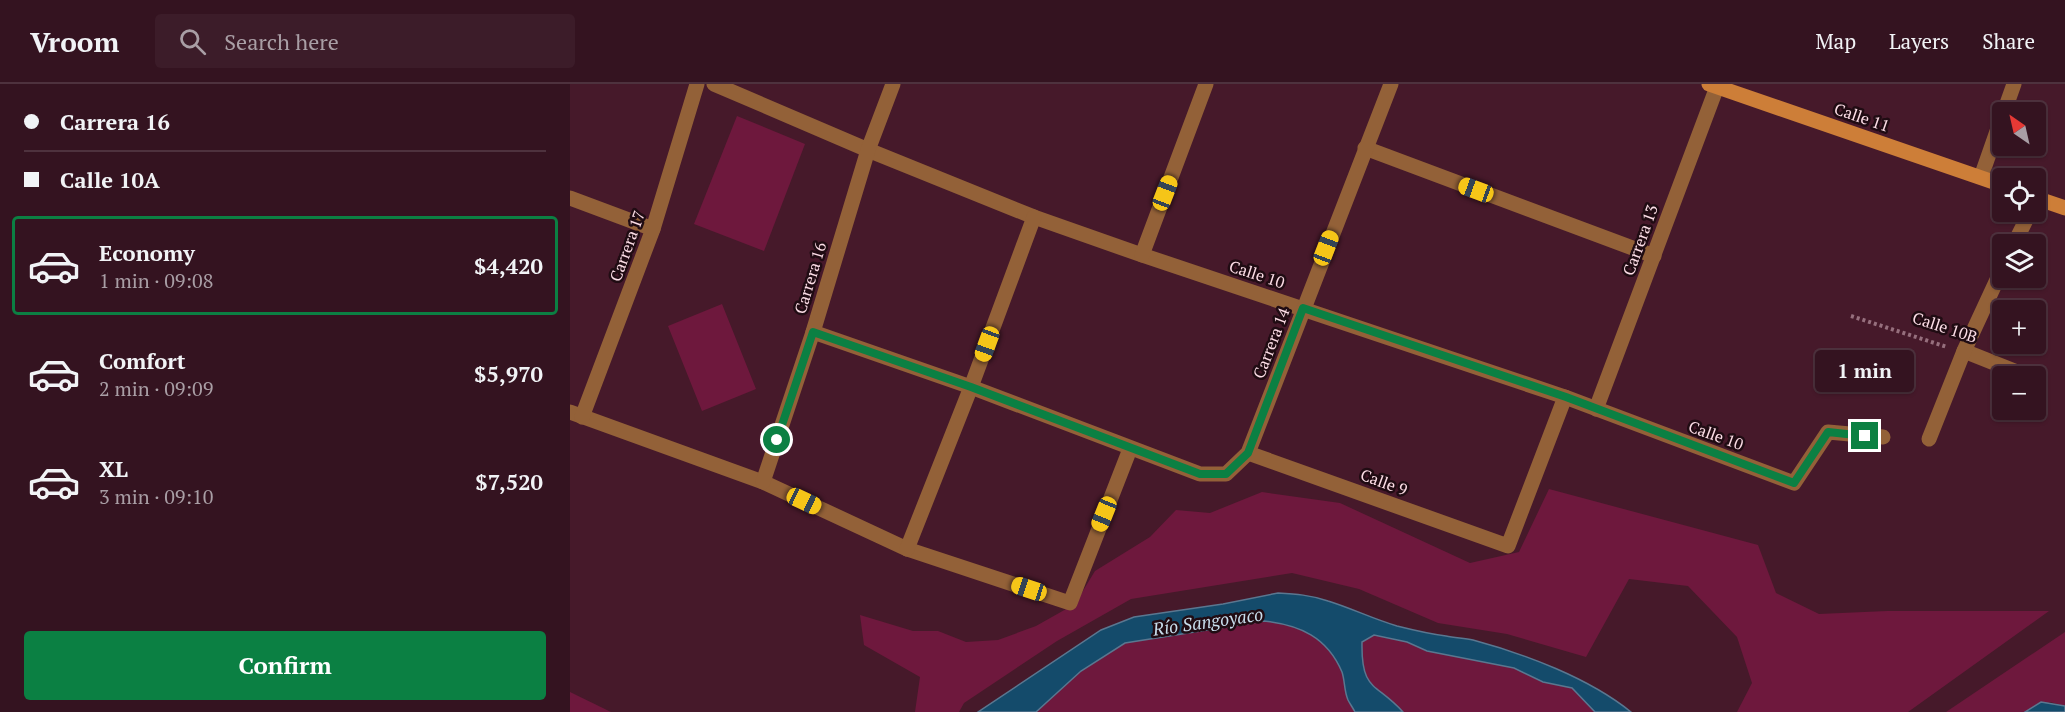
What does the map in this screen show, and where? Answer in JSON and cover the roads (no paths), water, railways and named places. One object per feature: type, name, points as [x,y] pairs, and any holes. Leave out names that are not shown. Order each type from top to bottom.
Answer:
[{"type":"street","name":"Carrera 17","points":[[576,415],[653,229],[697,84]]},
{"type":"street","name":"Calle 10","points":[[714,84],[868,150],[1034,217],[1566,397],[1794,483],[1828,432],[1883,437]]},
{"type":"street","name":"Carrera 16","points":[[763,482],[813,332],[868,150],[893,84]]},
{"type":"street","name":"Carrera 14","points":[[1130,448],[1200,474],[1226,474],[1248,453],[1391,84]]},
{"type":"street","points":[[2008,102],[2014,84]]},
{"type":"street","name":"Calle 11","points":[[1715,85],[1992,181]]},
{"type":"street","name":"Carrera 13","points":[[1596,409],[1715,85]]},
{"type":"street","points":[[1142,255],[1201,86]]},
{"type":"street","points":[[1981,177],[1992,146]]},
{"type":"street","points":[[1365,148],[1654,256]]},
{"type":"street","points":[[570,198],[653,229]]},
{"type":"street","points":[[2046,201],[2065,208]]},
{"type":"street","points":[[908,549],[1034,217]]},
{"type":"street","points":[[1929,439],[1964,351],[1994,288]]},
{"type":"street","points":[[576,415],[763,482],[908,549],[1070,603],[1130,448],[971,387],[813,332]]},
{"type":"street","name":"Calle 10B","points":[[1964,351],[2002,366]]},
{"type":"street","name":"Calle 9","points":[[1248,453],[1508,546],[1566,397]]},
{"type":"water","name":"Río Sangoyaco","points":[[1278,593],[1315,597],[1397,626],[1473,640],[1514,652],[1556,668],[1596,688],[1631,712],[1595,712],[1572,688],[1543,682],[1514,668],[1427,651],[1407,642],[1374,635],[1362,642],[1362,658],[1367,678],[1403,712],[1355,712],[1347,697],[1342,672],[1329,650],[1301,630],[1264,621],[1125,643],[1081,671],[1036,712],[978,712],[1101,630],[1134,617],[1223,604]]},
{"type":"water","points":[[2041,702],[2065,706],[2065,712],[2025,712]]}]
